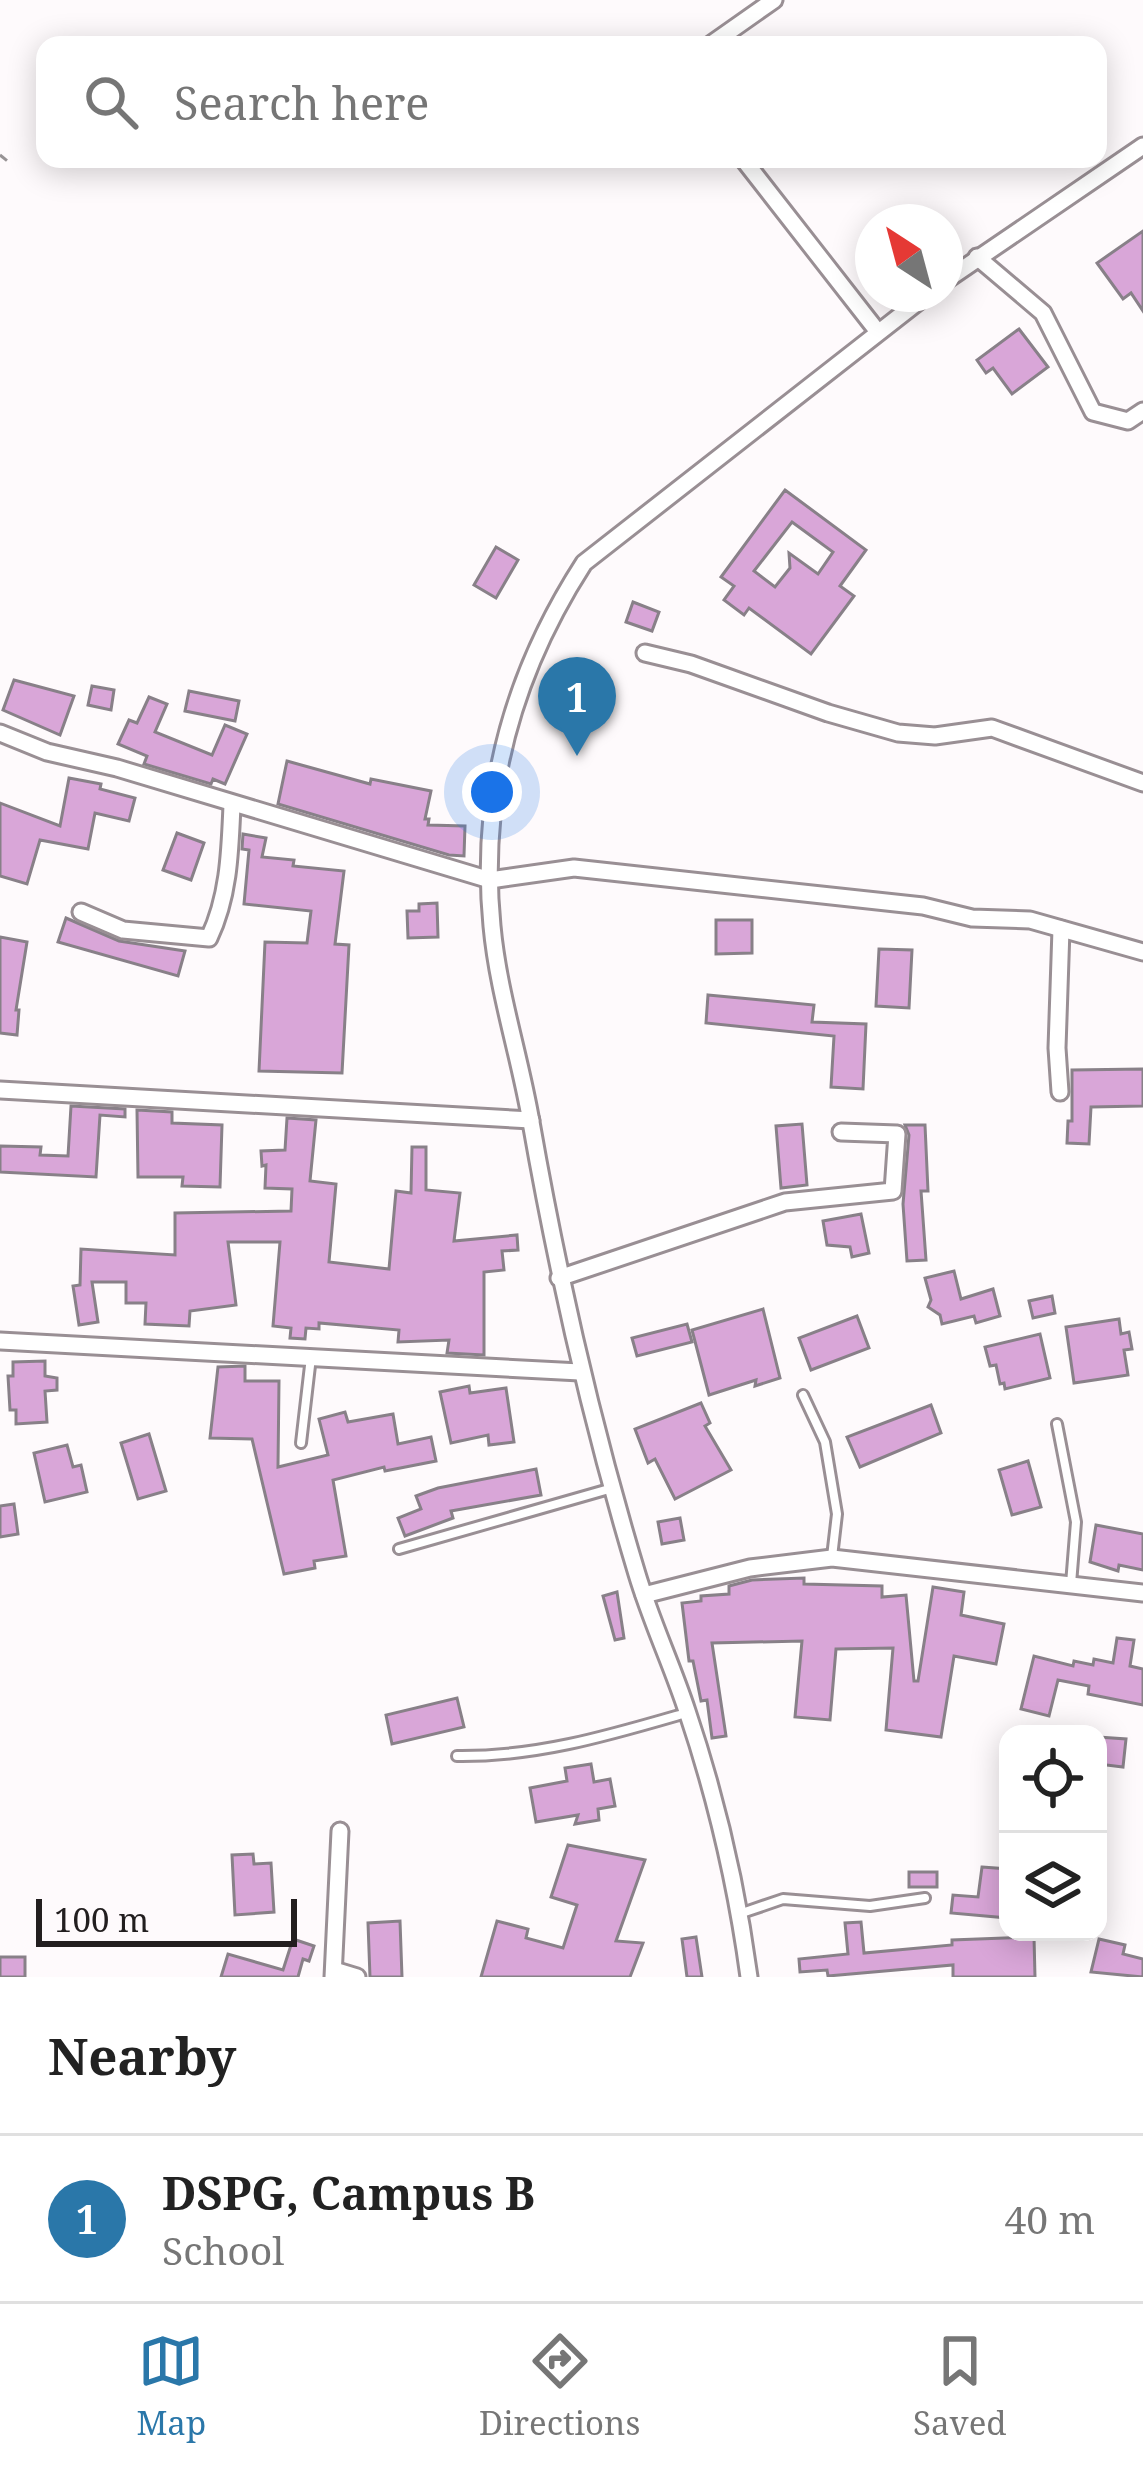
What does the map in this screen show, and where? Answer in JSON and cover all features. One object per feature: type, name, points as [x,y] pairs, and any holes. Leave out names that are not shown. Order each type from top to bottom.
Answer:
[{"type":"street","points":[[723,36],[774,0]]},
{"type":"street","points":[[963,268],[1143,146]]},
{"type":"street","points":[[750,168],[878,332]]},
{"type":"street","points":[[977,257],[1043,313],[1093,412],[1128,421],[1143,411]]},
{"type":"street","points":[[749,1977],[740,1913],[688,1712],[611,1488],[560,1279],[492,929],[495,788],[510,716],[531,657],[584,563],[904,312]]},
{"type":"street","points":[[645,653],[898,733],[935,736],[992,728],[1143,783]]},
{"type":"street","points":[[0,733],[46,752],[117,768],[490,880],[574,868],[923,906],[972,918],[1030,920],[1143,952]]},
{"type":"street","points":[[81,912],[124,930],[209,938],[220,915],[230,860],[232,806]]},
{"type":"street","points":[[1060,929],[1060,1092]]},
{"type":"street","points":[[0,1090],[531,1120]]},
{"type":"street","points":[[560,1279],[785,1202],[893,1191],[897,1134],[841,1132]]},
{"type":"street","points":[[0,1341],[580,1372]]},
{"type":"street","points":[[644,1595],[750,1568],[832,1558],[1143,1592]]},
{"type":"street","points":[[340,1831],[333,1974],[357,1977]]},
{"type":"lane","points":[[301,1443],[311,1356]]},
{"type":"lane","points":[[803,1395],[825,1442],[837,1514],[832,1558]]},
{"type":"lane","points":[[1057,1424],[1076,1522],[1071,1585]]},
{"type":"lane","points":[[399,1549],[611,1488]]},
{"type":"lane","points":[[458,1756],[500,1756],[574,1745],[688,1712]]},
{"type":"lane","points":[[740,1913],[783,1899],[870,1906],[925,1898]]},
{"type":"path","points":[[0,154],[11,164]]},
{"type":"building","points":[[1143,231],[1143,311],[1131,293],[1123,299],[1097,263]]},
{"type":"building","points":[[1019,329],[1048,367],[1012,394],[993,368],[986,373],[977,360]]},
{"type":"building","points":[[785,490],[866,550],[840,586],[854,596],[811,654],[749,608],[744,615],[724,600],[734,586],[721,577]],"holes":[[[792,522],[833,552],[818,574],[789,553],[790,568],[775,587],[754,571]]]},
{"type":"building","points":[[496,547],[518,560],[496,598],[474,585]]},
{"type":"building","points":[[633,602],[659,612],[652,631],[626,622]]},
{"type":"building","points":[[14,680],[74,696],[60,735],[3,710]]},
{"type":"building","points":[[92,686],[114,690],[111,710],[88,705]]},
{"type":"building","points":[[189,691],[239,701],[235,721],[185,711]]},
{"type":"building","points":[[149,697],[167,704],[155,732],[212,755],[225,725],[247,734],[225,784],[144,764],[147,756],[118,744],[129,720],[137,723]]},
{"type":"building","points":[[287,761],[370,784],[371,779],[431,791],[428,825],[465,826],[464,856],[278,804]]},
{"type":"building","points":[[69,778],[135,798],[129,821],[95,813],[88,849],[40,840],[27,884],[0,876],[0,803],[60,826]]},
{"type":"building","points":[[177,833],[204,843],[191,880],[163,870]]},
{"type":"building","points":[[243,834],[266,838],[262,857],[294,860],[293,866],[344,871],[335,944],[349,945],[342,1073],[259,1071],[265,942],[307,943],[311,911],[244,904],[249,850],[242,849]]},
{"type":"building","points":[[437,903],[438,937],[408,938],[407,911],[419,911],[419,904]]},
{"type":"building","points":[[66,918],[119,941],[185,951],[178,976],[58,942]]},
{"type":"building","points":[[716,920],[752,920],[752,953],[716,954]]},
{"type":"building","points":[[0,937],[27,942],[16,1010],[17,1035],[0,1033]]},
{"type":"building","points":[[879,949],[912,950],[909,1008],[876,1006]]},
{"type":"building","points":[[708,995],[814,1005],[812,1022],[866,1024],[863,1089],[831,1087],[834,1036],[706,1023]]},
{"type":"building","points":[[1143,1069],[1143,1106],[1091,1107],[1089,1144],[1067,1143],[1072,1070]]},
{"type":"building","points":[[71,1106],[125,1109],[125,1117],[100,1115],[96,1177],[0,1172],[0,1146],[41,1147],[40,1155],[68,1156]]},
{"type":"building","points":[[137,1110],[172,1112],[172,1123],[222,1125],[220,1187],[182,1186],[183,1177],[138,1177]]},
{"type":"building","points":[[287,1118],[316,1120],[310,1181],[336,1184],[329,1262],[389,1269],[396,1191],[411,1193],[412,1147],[426,1147],[426,1190],[460,1193],[454,1241],[517,1235],[518,1250],[502,1251],[504,1270],[484,1272],[484,1355],[447,1353],[449,1340],[398,1342],[399,1330],[319,1323],[319,1329],[306,1328],[305,1339],[290,1338],[291,1328],[273,1326],[280,1242],[228,1242],[236,1305],[190,1311],[189,1326],[145,1324],[146,1303],[126,1303],[126,1282],[92,1282],[98,1322],[79,1325],[73,1286],[80,1285],[81,1249],[175,1255],[175,1213],[291,1211],[292,1189],[265,1188],[261,1151],[285,1150]]},
{"type":"building","points":[[802,1124],[807,1185],[781,1188],[776,1126]]},
{"type":"building","points":[[905,1125],[925,1125],[928,1191],[921,1191],[926,1260],[907,1261],[903,1204],[909,1135]]},
{"type":"building","points":[[861,1214],[869,1253],[852,1257],[850,1247],[827,1245],[823,1221]]},
{"type":"building","points":[[954,1271],[961,1299],[993,1289],[1000,1316],[976,1323],[974,1316],[942,1324],[940,1315],[928,1307],[931,1300],[925,1278]]},
{"type":"building","points":[[1052,1296],[1055,1313],[1033,1318],[1029,1301]]},
{"type":"building","points":[[763,1309],[780,1378],[755,1386],[756,1380],[709,1395],[692,1330]]},
{"type":"building","points":[[857,1316],[869,1348],[811,1370],[799,1338]]},
{"type":"building","points":[[1119,1319],[1121,1334],[1129,1332],[1132,1349],[1124,1350],[1128,1375],[1074,1383],[1066,1327]]},
{"type":"building","points":[[687,1324],[692,1342],[637,1356],[632,1338]]},
{"type":"building","points":[[1040,1334],[1050,1378],[1005,1389],[996,1365],[990,1366],[985,1347]]},
{"type":"building","points":[[45,1361],[45,1376],[57,1378],[57,1390],[45,1391],[47,1422],[16,1424],[16,1410],[10,1410],[8,1376],[13,1376],[13,1362]]},
{"type":"building","points":[[245,1366],[245,1381],[279,1381],[278,1467],[328,1455],[319,1419],[345,1412],[348,1422],[393,1414],[398,1444],[431,1437],[436,1461],[333,1480],[346,1556],[314,1561],[315,1568],[284,1574],[252,1439],[210,1438],[218,1367]]},
{"type":"building","points":[[469,1386],[470,1393],[506,1388],[514,1442],[489,1445],[488,1435],[451,1443],[440,1392]]},
{"type":"building","points":[[701,1403],[710,1423],[705,1426],[731,1470],[675,1499],[655,1459],[648,1463],[635,1429]]},
{"type":"building","points":[[931,1405],[941,1433],[860,1467],[847,1437]]},
{"type":"building","points":[[149,1434],[166,1491],[138,1499],[121,1443]]},
{"type":"building","points":[[67,1445],[73,1467],[81,1465],[87,1492],[45,1502],[34,1453]]},
{"type":"building","points":[[1028,1461],[1041,1507],[1012,1515],[999,1470]]},
{"type":"building","points":[[536,1469],[541,1495],[451,1511],[453,1518],[405,1536],[398,1518],[421,1509],[416,1496]]},
{"type":"building","points":[[14,1504],[18,1534],[0,1537],[0,1506]]},
{"type":"building","points":[[680,1518],[684,1540],[662,1544],[658,1522]]},
{"type":"building","points":[[1096,1525],[1143,1534],[1143,1570],[1119,1565],[1118,1571],[1090,1562]]},
{"type":"building","points":[[804,1578],[804,1584],[882,1586],[882,1597],[906,1595],[914,1681],[918,1681],[933,1587],[964,1592],[961,1615],[1004,1624],[996,1664],[954,1656],[941,1737],[886,1730],[893,1648],[836,1649],[830,1720],[795,1717],[802,1641],[712,1643],[726,1736],[712,1738],[707,1700],[701,1701],[693,1661],[689,1661],[682,1603],[729,1594],[729,1586],[752,1580]]},
{"type":"building","points":[[617,1592],[624,1638],[615,1640],[603,1596]]},
{"type":"building","points":[[1117,1638],[1134,1640],[1130,1666],[1143,1669],[1143,1705],[1088,1694],[1089,1686],[1058,1680],[1049,1716],[1021,1709],[1034,1656],[1073,1666],[1074,1661],[1093,1665],[1094,1659],[1113,1663]]},
{"type":"building","points":[[457,1698],[464,1727],[392,1744],[386,1715]]},
{"type":"building","points":[[1107,1738],[1126,1739],[1123,1767],[1107,1765]]},
{"type":"building","points":[[591,1764],[594,1782],[610,1779],[615,1806],[598,1809],[599,1820],[575,1824],[578,1815],[536,1822],[530,1788],[567,1781],[565,1768]]},
{"type":"building","points":[[568,1845],[645,1860],[616,1941],[643,1943],[630,1977],[481,1977],[497,1921],[528,1929],[526,1938],[563,1948],[577,1905],[551,1897]]},
{"type":"building","points":[[253,1854],[254,1864],[271,1863],[274,1912],[235,1915],[232,1855]]},
{"type":"building","points":[[982,1867],[999,1868],[999,1917],[951,1913],[953,1895],[978,1897]]},
{"type":"building","points":[[909,1872],[937,1872],[937,1887],[909,1887]]},
{"type":"building","points":[[400,1921],[402,1977],[370,1977],[368,1923]]},
{"type":"building","points":[[861,1922],[864,1953],[952,1945],[952,1940],[1034,1941],[1035,1977],[953,1977],[953,1965],[828,1976],[827,1970],[800,1972],[799,1959],[848,1954],[845,1923]]},
{"type":"building","points":[[696,1937],[702,1977],[687,1977],[682,1939]]},
{"type":"building","points":[[293,1939],[314,1946],[309,1961],[303,1959],[298,1977],[221,1977],[228,1954],[283,1970]]},
{"type":"building","points":[[1099,1941],[1125,1945],[1123,1954],[1143,1959],[1143,1977],[1091,1972]]},
{"type":"building","points":[[0,1957],[25,1957],[25,1977],[0,1977]]},
{"type":"place","name":"DSPG, Campus B","points":[[577,756]]}]
